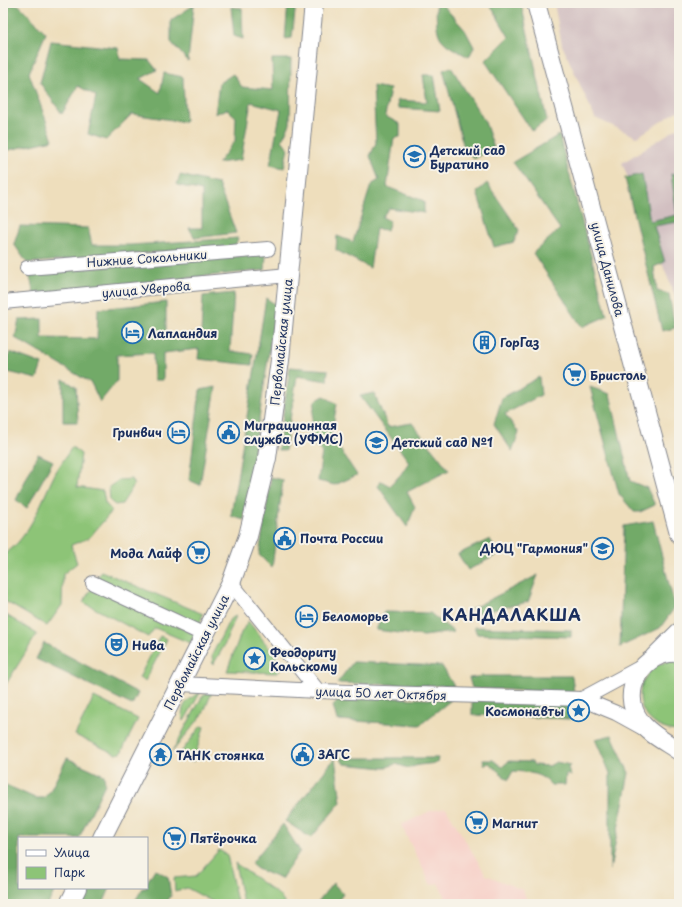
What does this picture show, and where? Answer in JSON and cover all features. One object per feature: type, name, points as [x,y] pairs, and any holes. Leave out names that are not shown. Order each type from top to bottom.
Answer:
[{"type":"main road","name":"Первомайская улица","points":[[103,837],[231,583],[248,536],[268,458],[280,360],[314,3]]},
{"type":"main road","name":"улица Данилова","points":[[536,3],[679,534]]},
{"type":"main road","points":[[679,632],[648,662],[638,674],[633,685],[632,697],[634,710],[639,720],[679,751]]},
{"type":"main road","points":[[648,662],[667,653],[679,653]]},
{"type":"main road","points":[[654,733],[679,739]]},
{"type":"main road","points":[[69,904],[76,889]]},
{"type":"street","name":"Нижние Сокольники","points":[[27,268],[268,249]]},
{"type":"street","name":"улица Уверова","points":[[3,302],[288,275]]},
{"type":"street","points":[[93,583],[205,635]]},
{"type":"street","points":[[231,583],[318,691]]},
{"type":"street","points":[[582,699],[648,662]]},
{"type":"street","name":"улица 50 лет Октября","points":[[180,684],[318,691],[582,699]]},
{"type":"street","points":[[582,699],[616,713],[654,733]]},
{"type":"shaded area","points":[[554,3],[679,3],[679,110],[637,137],[595,118],[562,45]]},
{"type":"shaded area","points":[[679,127],[679,306],[622,163]]},
{"type":"shaded area","points":[[446,808],[486,875],[523,890],[528,903],[448,904],[438,883],[431,885],[401,825],[430,811]]},
{"type":"green space","points":[[3,3],[19,5],[46,33],[29,73],[53,140],[5,151],[3,143]]},
{"type":"green space","points":[[288,3],[296,3],[292,38],[285,39]]},
{"type":"green space","points":[[436,3],[441,3],[465,30],[474,47],[469,57],[444,42],[440,37],[437,24]]},
{"type":"green space","points":[[489,3],[521,3],[547,120],[532,131],[485,61],[509,37]]},
{"type":"green space","points":[[194,5],[188,61],[171,42],[171,20]]},
{"type":"green space","points":[[231,7],[242,8],[243,39],[234,36]]},
{"type":"green space","points":[[51,41],[118,48],[120,59],[149,60],[157,70],[140,79],[160,93],[164,73],[183,77],[185,122],[132,114],[106,140],[88,134],[96,96],[78,86],[62,114],[40,83]]},
{"type":"green space","points":[[272,59],[291,59],[290,124],[282,140],[288,148],[284,168],[270,165],[281,110],[251,102],[241,160],[218,163],[235,141],[236,117],[227,109],[215,114],[219,83],[233,74],[242,87],[273,90]]},
{"type":"green space","points":[[451,67],[485,122],[494,148],[474,159],[464,148],[443,70]]},
{"type":"green space","points":[[423,75],[434,75],[440,111],[398,108],[397,100],[427,102]]},
{"type":"green space","points":[[373,86],[390,89],[385,116],[400,124],[400,137],[394,138],[387,187],[424,201],[424,213],[389,208],[382,217],[390,221],[387,230],[376,229],[370,268],[336,250],[337,236],[353,242],[371,185],[379,180],[370,156],[376,143]]},
{"type":"green space","points":[[559,135],[607,316],[582,327],[533,253],[560,229],[513,162]]},
{"type":"green space","points":[[679,173],[679,224],[678,222],[654,226],[665,262],[654,267],[657,291],[669,294],[675,328],[662,331],[625,178],[642,174],[650,221],[677,215],[671,174]]},
{"type":"green space","points":[[180,175],[218,184],[236,233],[195,238],[189,228],[202,228],[202,191],[177,185]]},
{"type":"green space","points":[[487,183],[519,230],[514,242],[494,247],[477,192]]},
{"type":"green space","points":[[20,226],[88,228],[92,245],[130,245],[238,238],[235,246],[27,263],[14,244]]},
{"type":"green space","points":[[266,254],[265,270],[34,294],[29,273]]},
{"type":"green space","points":[[234,293],[230,351],[253,354],[252,365],[198,359],[199,349],[163,353],[163,380],[154,380],[153,353],[117,355],[117,381],[100,402],[91,383],[15,338],[19,320],[42,319],[42,338],[97,339],[98,309],[166,302],[166,337],[201,333],[203,296]]},
{"type":"green space","points":[[266,298],[276,305],[244,520],[231,516]]},
{"type":"green space","points":[[10,352],[42,364],[37,379],[4,371]]},
{"type":"green space","points":[[290,367],[328,370],[327,381],[297,376],[285,451],[278,450]]},
{"type":"green space","points":[[539,377],[541,395],[505,414],[519,433],[512,451],[494,424],[502,398]]},
{"type":"green space","points":[[63,379],[76,387],[78,422],[63,422]]},
{"type":"green space","points":[[216,387],[200,485],[189,480],[200,390]]},
{"type":"green space","points":[[590,387],[610,394],[630,481],[647,488],[655,505],[640,512],[634,512],[619,494]]},
{"type":"green space","points":[[374,393],[388,427],[412,423],[449,470],[407,492],[415,507],[407,527],[378,486],[381,481],[390,486],[409,462],[360,396]]},
{"type":"green space","points":[[324,396],[337,404],[331,436],[357,475],[335,485],[318,481],[322,452],[309,440],[315,401]]},
{"type":"green space","points":[[72,447],[81,454],[77,487],[103,491],[105,503],[112,511],[89,538],[71,545],[77,563],[63,574],[62,605],[47,626],[3,600],[3,555],[13,548],[28,528],[35,517],[57,470]]},
{"type":"green space","points":[[38,454],[53,461],[27,508],[16,500]]},
{"type":"green space","points":[[271,477],[283,480],[272,568],[259,555]]},
{"type":"green space","points":[[131,479],[134,485],[122,504],[115,505],[110,501],[109,487],[119,480]]},
{"type":"green space","points":[[653,521],[675,607],[660,628],[620,647],[624,526]]},
{"type":"green space","points":[[490,539],[497,555],[468,570],[458,554]]},
{"type":"green space","points":[[101,571],[203,614],[198,628],[96,581]]},
{"type":"green space","points":[[538,575],[528,602],[475,614],[471,609]]},
{"type":"green space","points":[[92,588],[195,634],[190,643],[155,628],[148,637],[83,602]]},
{"type":"green space","points":[[384,612],[430,613],[454,632],[423,636],[376,630]]},
{"type":"green space","points":[[3,613],[37,634],[3,689]]},
{"type":"green space","points":[[236,616],[224,646],[213,665],[212,655],[230,619]]},
{"type":"green space","points":[[248,621],[281,663],[282,669],[277,673],[227,671],[241,633]],"holes":[[[252,649],[258,658],[256,662],[244,660]]]},
{"type":"green space","points":[[474,627],[571,630],[571,637],[477,634]]},
{"type":"green space","points":[[160,636],[167,639],[145,681],[139,678]]},
{"type":"green space","points":[[44,643],[138,693],[132,705],[36,659]]},
{"type":"green space","points":[[671,660],[679,661],[679,731],[668,730],[658,726],[650,720],[644,712],[641,703],[640,694],[642,684],[648,674],[654,667]]},
{"type":"green space","points":[[353,662],[442,666],[454,686],[337,683]]},
{"type":"green space","points":[[483,676],[572,676],[574,693],[472,688],[469,678]]},
{"type":"green space","points":[[212,692],[203,714],[172,752],[202,697],[207,693]]},
{"type":"green space","points":[[200,693],[184,721],[182,712],[185,704]]},
{"type":"green space","points":[[342,696],[451,700],[420,725],[337,720],[333,706]]},
{"type":"green space","points":[[94,697],[138,719],[121,753],[116,754],[75,735]]},
{"type":"green space","points":[[472,698],[570,701],[570,719],[472,715]]},
{"type":"green space","points":[[201,726],[204,727],[193,762],[179,755]]},
{"type":"green space","points":[[612,735],[629,773],[610,870],[610,773],[595,739]]},
{"type":"green space","points":[[67,758],[104,775],[105,784],[79,837],[18,837],[18,889],[56,889],[48,904],[3,904],[3,786],[6,785],[35,798],[44,798],[50,791]]},
{"type":"green space","points":[[335,758],[341,802],[311,838],[285,821]]},
{"type":"green space","points":[[340,758],[438,758],[437,763],[408,768],[396,764],[384,768],[344,764]]},
{"type":"green space","points":[[483,760],[493,760],[502,767],[509,761],[532,762],[534,765],[549,766],[556,762],[570,765],[568,768],[571,776],[566,774],[565,785],[551,785],[539,776],[513,771],[508,780],[489,763],[484,765]]},
{"type":"green space","points":[[283,824],[300,851],[281,879],[257,869],[251,864]]},
{"type":"green space","points":[[219,850],[227,855],[237,902],[217,904],[187,888],[175,891],[174,878],[196,876]]},
{"type":"green space","points":[[235,863],[279,895],[285,904],[243,903]]},
{"type":"green space","points":[[155,869],[168,877],[171,896],[165,904],[133,904],[142,889],[148,889],[148,880]]},
{"type":"green space","points":[[333,883],[343,894],[336,904],[316,904]]},
{"type":"green space","points":[[90,889],[110,889],[103,904],[82,904]]},
{"type":"place","name":"Детский сад Буратино","points":[[414,157]]},
{"type":"place","name":"Лапландия","points":[[132,333]]},
{"type":"place","name":"ГорГаз","points":[[485,342]]},
{"type":"place","name":"Бристоль","points":[[575,375]]},
{"type":"place","name":"Гринвич","points":[[178,432]]},
{"type":"place","name":"Миграционная служба (УФМС)","points":[[229,432]]},
{"type":"place","name":"Детский сад №1","points":[[376,442]]},
{"type":"place","name":"Почта России","points":[[284,538]]},
{"type":"place","name":"ДЮЦ \"Гармония\"","points":[[603,548]]},
{"type":"place","name":"Мода Лайф","points":[[198,553]]},
{"type":"place","name":"Беломорье","points":[[307,616]]},
{"type":"place","name":"Нива","points":[[116,645]]},
{"type":"place","name":"Феодориту Кольскому","points":[[254,659]]},
{"type":"place","name":"Космонавты","points":[[579,711]]},
{"type":"place","name":"ЗАГС","points":[[303,754]]},
{"type":"place","name":"ТАНК стоянка","points":[[161,755]]},
{"type":"place","name":"Магнит","points":[[476,823]]},
{"type":"place","name":"Пятёрочка","points":[[174,838]]},
{"type":"district","name":"КАНДАЛАКША","points":[[512,614]]}]
